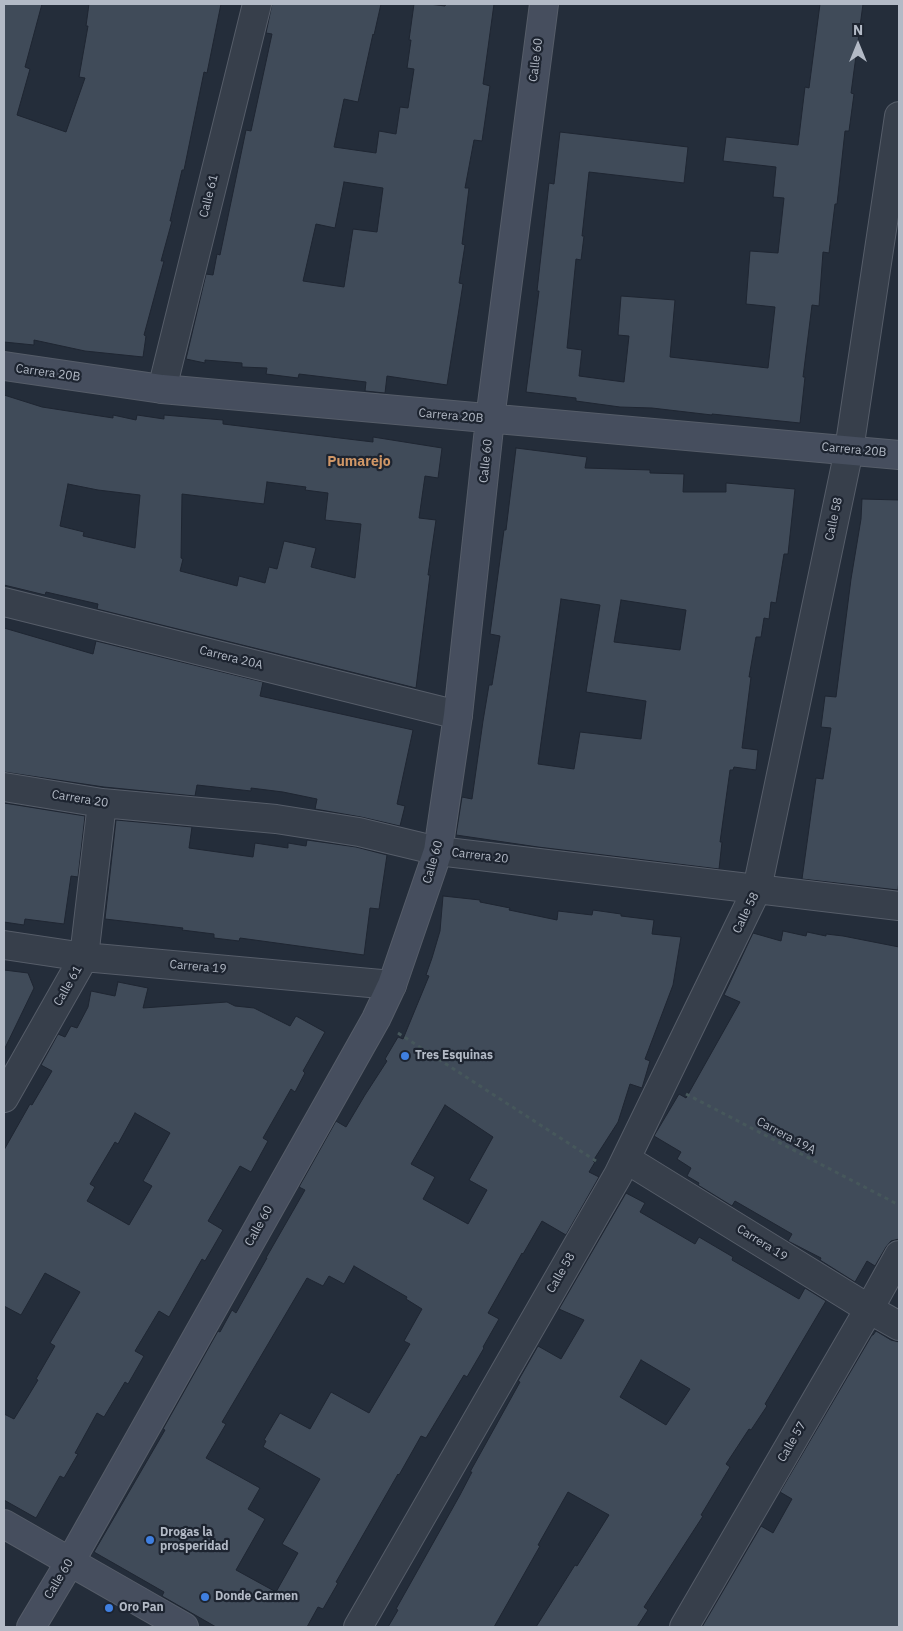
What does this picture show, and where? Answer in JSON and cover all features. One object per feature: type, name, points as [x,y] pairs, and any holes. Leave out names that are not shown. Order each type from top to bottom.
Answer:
[{"type":"street","name":"Calle 61","points":[[162,389],[257,4]]},
{"type":"street","name":"Calle 60","points":[[31,1627],[70,1562],[376,1019],[392,985],[438,851],[458,715],[490,419],[544,4]]},
{"type":"street","name":"Calle 58","points":[[358,1627],[622,1167],[757,889],[848,450],[894,185],[899,116]]},
{"type":"street","name":"Carrera 20B","points":[[4,366],[162,389],[899,455]]},
{"type":"street","name":"Carrera 20A","points":[[4,602],[458,715]]},
{"type":"street","name":"Carrera 20","points":[[4,787],[102,803],[276,819],[359,832],[438,851],[899,906]]},
{"type":"street","name":"Calle 61","points":[[4,1098],[84,957],[102,803]]},
{"type":"street","name":"Carrera 19","points":[[4,946],[84,957],[392,985]]},
{"type":"street","name":"Carrera 19","points":[[622,1167],[899,1326]]},
{"type":"street","name":"Calle 57","points":[[684,1627],[869,1310],[899,1255]]},
{"type":"street","points":[[4,1524],[184,1627]]},
{"type":"path","points":[[376,1019],[622,1167]]},
{"type":"path","name":"Carrera 19A","points":[[664,1082],[899,1205]]},
{"type":"building","points":[[4,4],[42,4],[25,67],[30,69],[17,115],[66,132],[85,78],[79,77],[88,26],[86,26],[89,4],[221,4],[207,73],[204,72],[184,170],[182,170],[170,221],[172,221],[161,261],[164,261],[144,335],[146,336],[143,357],[85,351],[34,340],[34,345],[4,342]]},
{"type":"building","points":[[272,4],[381,4],[358,102],[344,99],[334,147],[376,153],[379,131],[396,134],[400,107],[408,108],[414,69],[407,68],[414,4],[445,6],[446,4],[494,4],[483,84],[490,86],[482,141],[474,140],[465,188],[469,188],[462,244],[465,245],[459,283],[463,284],[447,385],[387,376],[385,393],[365,391],[366,382],[299,374],[298,378],[266,374],[267,368],[242,367],[242,363],[205,360],[205,363],[186,359],[206,274],[213,275],[217,254],[220,255],[246,130],[251,131],[272,34],[266,33]],"holes":[[[344,182],[383,188],[377,232],[353,229],[344,287],[303,281],[316,224],[335,228]]]},
{"type":"building","points":[[820,4],[863,4],[851,93],[854,94],[849,131],[845,131],[837,204],[835,204],[829,253],[823,252],[819,306],[812,305],[803,377],[805,377],[800,423],[652,408],[620,407],[576,401],[576,398],[526,392],[539,291],[537,291],[549,183],[554,184],[560,132],[688,147],[684,183],[589,172],[581,260],[576,259],[567,348],[582,350],[579,376],[624,382],[629,336],[618,335],[621,296],[675,300],[670,357],[768,368],[775,307],[746,304],[750,251],[778,253],[784,198],[773,197],[776,167],[723,161],[726,137],[798,145],[805,87],[809,88]]},
{"type":"building","points":[[4,395],[42,407],[113,418],[113,415],[136,420],[137,415],[164,419],[164,415],[223,420],[223,424],[373,442],[373,437],[442,448],[438,478],[425,476],[419,518],[436,520],[416,688],[97,609],[98,604],[46,592],[45,595],[4,585]],"holes":[[[267,482],[306,487],[305,490],[328,493],[325,520],[361,524],[355,578],[311,567],[316,548],[284,541],[277,569],[269,567],[265,583],[239,576],[237,586],[180,571],[183,559],[181,558],[182,494],[264,504]],[[68,484],[140,495],[135,548],[83,536],[84,532],[60,526]]]},
{"type":"building","points":[[516,448],[587,457],[585,468],[650,470],[650,473],[684,474],[683,492],[726,492],[726,483],[795,489],[788,554],[784,554],[776,603],[771,602],[769,619],[764,618],[761,637],[756,637],[749,677],[751,677],[742,748],[758,750],[756,770],[734,767],[733,770],[730,770],[720,842],[722,842],[719,869],[456,835],[462,797],[472,799],[489,685],[492,685],[500,636],[490,634],[504,530],[506,530]],"holes":[[[561,599],[600,605],[586,692],[646,701],[641,739],[580,732],[574,769],[538,764]],[[621,600],[686,610],[680,650],[614,642]]]},
{"type":"building","points":[[862,499],[899,500],[898,890],[802,879],[816,778],[823,779],[831,728],[821,727],[825,696],[836,697],[851,579],[861,519]]},
{"type":"building","points":[[4,628],[93,654],[96,641],[263,682],[260,696],[413,730],[397,804],[405,806],[400,826],[315,809],[317,799],[283,792],[251,788],[251,791],[197,785],[195,796],[104,787],[4,772]]},
{"type":"building","points":[[4,803],[85,816],[78,877],[71,876],[64,924],[25,919],[24,925],[4,922]]},
{"type":"building","points":[[116,820],[192,827],[189,848],[253,857],[255,843],[288,848],[288,843],[306,846],[307,840],[356,847],[387,855],[379,909],[370,908],[364,955],[240,938],[239,941],[214,938],[214,934],[182,930],[183,928],[105,919]]},
{"type":"building","points":[[443,896],[480,900],[480,902],[510,908],[509,910],[557,920],[558,911],[592,915],[593,910],[621,914],[621,916],[654,920],[652,934],[681,937],[673,985],[645,1059],[650,1061],[642,1088],[630,1084],[618,1122],[593,1161],[595,1162],[589,1172],[599,1177],[566,1235],[542,1221],[488,1313],[499,1319],[484,1348],[467,1377],[464,1375],[426,1438],[421,1436],[336,1582],[338,1583],[323,1609],[318,1607],[307,1627],[216,1627],[162,1596],[164,1592],[94,1552],[165,1430],[163,1429],[218,1331],[220,1332],[232,1310],[236,1313],[267,1258],[305,1190],[299,1187],[336,1121],[346,1127],[387,1061],[385,1059],[398,1037],[403,1039],[429,976],[426,975],[440,931]],"holes":[[[445,1105],[493,1137],[469,1180],[487,1190],[468,1224],[423,1199],[435,1177],[411,1164]],[[354,1266],[407,1297],[406,1299],[422,1309],[404,1341],[410,1344],[369,1413],[331,1392],[310,1429],[280,1413],[264,1440],[266,1441],[263,1447],[320,1479],[282,1544],[298,1553],[276,1592],[236,1570],[265,1519],[248,1509],[260,1488],[206,1458],[226,1424],[222,1422],[307,1278],[323,1286],[329,1276],[344,1284]]]},
{"type":"building","points":[[783,931],[806,936],[807,932],[826,936],[826,934],[843,936],[899,947],[899,1239],[891,1241],[875,1266],[867,1261],[855,1282],[820,1260],[821,1258],[788,1241],[792,1234],[735,1201],[732,1206],[698,1185],[699,1183],[687,1176],[691,1168],[677,1159],[681,1152],[654,1136],[679,1094],[686,1098],[740,1002],[724,995],[753,933],[781,941]]},
{"type":"building","points":[[4,970],[28,973],[34,988],[4,1050]]},
{"type":"building","points":[[118,982],[148,988],[143,1008],[227,1002],[235,1006],[254,1008],[290,1026],[296,1016],[325,1032],[303,1071],[305,1073],[295,1092],[291,1089],[263,1138],[268,1141],[251,1172],[240,1166],[208,1221],[223,1230],[205,1261],[202,1259],[169,1317],[159,1311],[135,1351],[144,1356],[128,1384],[125,1382],[104,1417],[97,1413],[75,1453],[78,1454],[64,1478],[60,1476],[36,1518],[4,1500],[4,1414],[14,1419],[38,1380],[36,1379],[55,1346],[50,1343],[80,1292],[45,1273],[21,1315],[4,1306],[4,1150],[30,1104],[32,1105],[52,1071],[41,1065],[58,1034],[65,1037],[71,1026],[77,1028],[88,1007],[91,991],[115,996]],"holes":[[[135,1113],[170,1133],[143,1181],[152,1186],[129,1225],[87,1201],[95,1187],[90,1184],[115,1142],[118,1144]]]},
{"type":"building","points":[[626,1193],[645,1203],[640,1212],[695,1244],[699,1237],[733,1257],[732,1260],[799,1299],[805,1288],[826,1301],[765,1404],[767,1406],[726,1464],[730,1467],[701,1515],[703,1516],[644,1607],[648,1610],[637,1627],[536,1627],[609,1515],[568,1492],[494,1627],[388,1627],[538,1346],[561,1359],[584,1320],[559,1309]],"holes":[[[641,1360],[690,1389],[666,1425],[620,1397]]]},
{"type":"building","points":[[876,1331],[891,1340],[899,1342],[899,1627],[702,1627],[761,1526],[773,1533],[792,1499],[780,1492]]},
{"type":"place","name":"Tres Esquinas","points":[[405,1056]]},
{"type":"place","name":"Drogas la prosperidad","points":[[150,1540]]},
{"type":"place","name":"Donde Carmen","points":[[205,1597]]},
{"type":"place","name":"Oro Pan","points":[[109,1608]]},
{"type":"district","name":"Pumarejo","points":[[359,462]]}]
